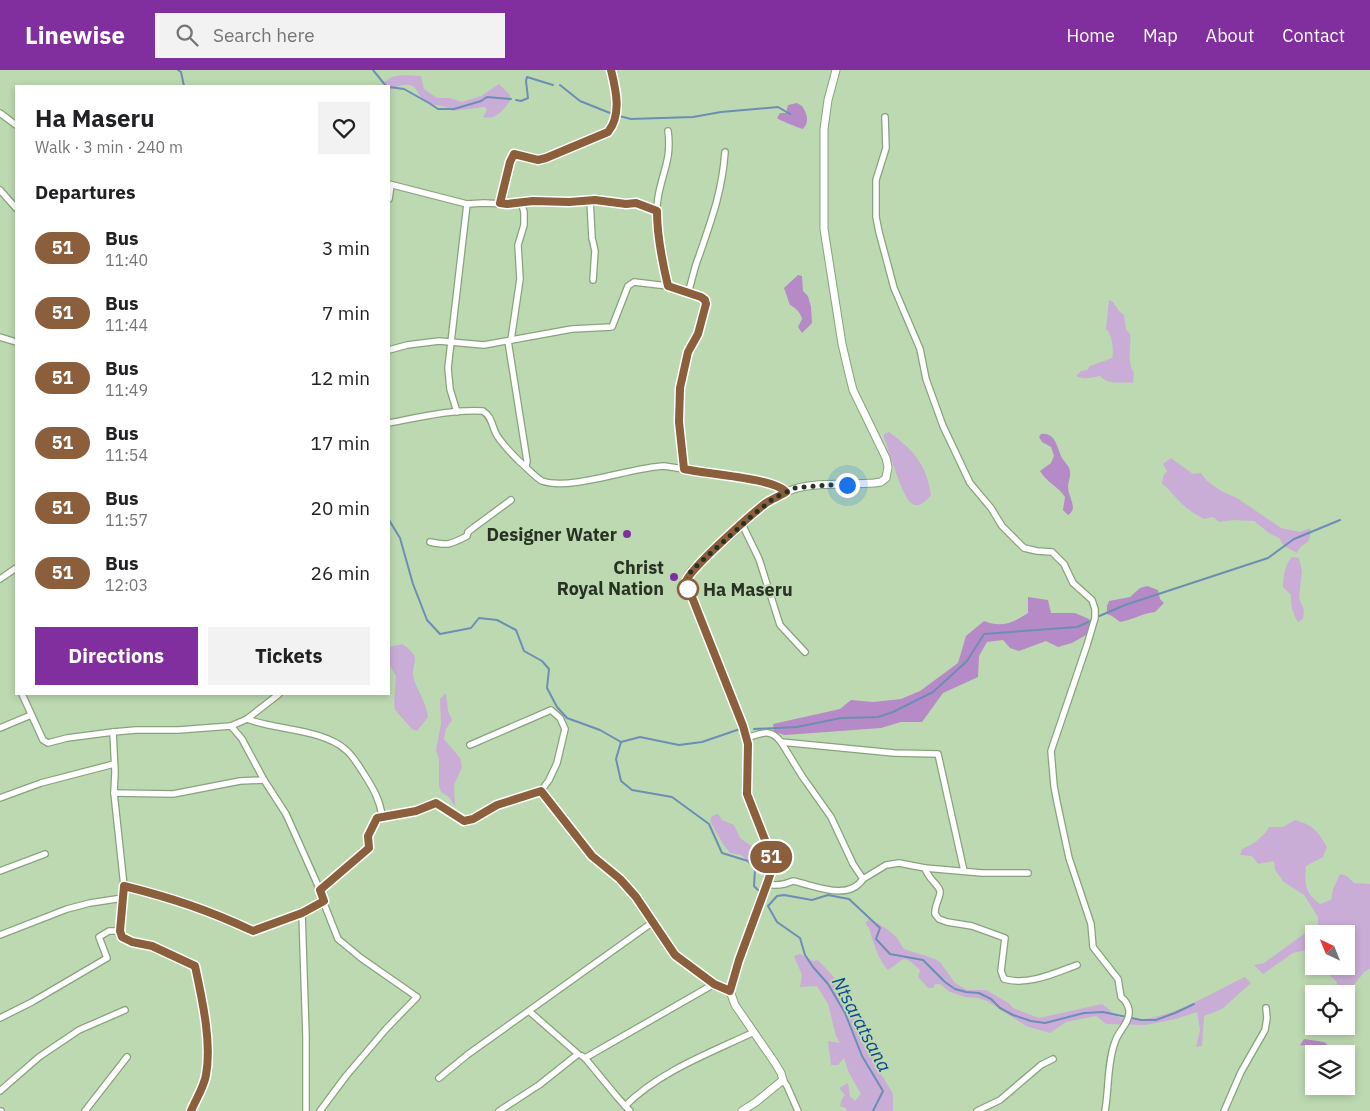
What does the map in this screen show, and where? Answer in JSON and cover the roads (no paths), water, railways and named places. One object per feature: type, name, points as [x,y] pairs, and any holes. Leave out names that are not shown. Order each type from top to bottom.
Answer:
[{"type":"street","points":[[500,203],[510,162],[514,154],[538,160],[608,132],[613,126],[618,102],[611,70]]},
{"type":"street","points":[[798,1111],[781,1073],[735,1005],[730,991],[739,960],[771,872],[771,855],[747,794],[746,738],[706,628],[686,582],[692,570],[742,524],[766,504],[786,492],[795,488],[882,482],[888,473],[886,458],[853,390],[842,344],[826,242],[823,212],[824,130],[828,100],[836,70]]},
{"type":"street","points":[[0,113],[15,124]]},
{"type":"street","points":[[885,117],[886,148],[876,180],[876,217],[894,288],[920,349],[926,379],[942,426],[970,483],[991,508],[1002,526],[1024,548],[1052,552],[1064,564],[1073,583],[1088,595],[1095,609],[1095,618],[1085,654],[1051,751],[1057,802],[1069,858],[1091,924],[1093,947],[1118,978],[1121,997],[1129,1010],[1125,1025],[1115,1041],[1110,1063],[1105,1111]]},
{"type":"street","points":[[668,131],[670,155],[657,200],[657,227],[668,286]]},
{"type":"street","points":[[688,293],[723,180],[725,152]]},
{"type":"street","points":[[390,184],[467,204],[590,200],[626,204],[636,203],[657,211]]},
{"type":"street","points":[[0,190],[15,207]]},
{"type":"street","points":[[590,200],[592,238],[595,251],[593,280]]},
{"type":"street","points":[[521,202],[524,212],[524,225],[518,245],[520,279],[509,340],[527,461],[526,466]]},
{"type":"street","points":[[457,412],[450,389],[448,368],[467,204]]},
{"type":"street","points":[[390,350],[407,345],[439,341],[484,345],[572,329],[612,328],[630,284],[634,282],[668,286],[701,297],[705,300],[706,304],[698,334],[688,352],[680,388],[679,422],[684,469]]},
{"type":"street","points":[[0,337],[15,342]]},
{"type":"street","points":[[390,422],[431,414],[474,410],[486,413],[498,436],[541,480],[559,483],[608,476],[651,466],[664,466],[755,480],[783,488],[786,492]]},
{"type":"street","points":[[430,542],[448,545],[467,536],[468,532],[511,500]]},
{"type":"street","points":[[742,524],[759,559],[780,625],[805,652]]},
{"type":"street","points":[[0,579],[15,568]]},
{"type":"street","points":[[22,695],[43,740],[48,743],[67,738],[113,732],[231,726],[247,719],[278,695]]},
{"type":"street","points":[[320,890],[369,848],[368,836],[377,818],[416,811],[436,803],[464,821],[473,819],[497,805],[541,791],[557,763],[565,729],[560,718],[551,710],[470,745]]},
{"type":"street","points":[[0,728],[31,715]]},
{"type":"street","points":[[247,719],[257,723],[306,733],[341,746],[358,765],[376,793],[382,816]]},
{"type":"street","points":[[231,726],[242,739],[264,780],[286,814],[320,890],[338,939],[361,958],[417,997],[386,1029],[346,1076],[320,1111]]},
{"type":"street","points":[[113,732],[116,782],[114,793],[124,886],[120,931],[122,937],[132,942],[152,946],[195,966],[206,1032],[208,1063],[203,1086],[191,1111]]},
{"type":"street","points":[[746,738],[767,732],[776,736],[781,742],[831,817],[853,864],[863,879]]},
{"type":"street","points":[[781,742],[894,753],[938,754],[964,871]]},
{"type":"street","points":[[0,798],[41,782],[114,764]]},
{"type":"street","points":[[114,793],[173,794],[240,782],[264,780]]},
{"type":"street","points":[[541,791],[592,856],[620,879],[653,922],[675,955],[714,984],[730,991]]},
{"type":"street","points":[[0,872],[45,854]]},
{"type":"street","points":[[767,884],[784,884],[793,881],[826,890],[848,891],[858,886],[863,879],[886,865],[910,864],[925,868],[982,873],[1028,873]]},
{"type":"street","points":[[925,868],[927,875],[939,890],[940,894],[934,907],[935,914],[939,919],[972,926],[1004,938],[1001,972],[1004,978],[1012,981],[1029,980],[1077,965]]},
{"type":"street","points":[[124,886],[201,908],[253,931],[302,913],[324,901]]},
{"type":"street","points":[[0,935],[67,909],[123,898]]},
{"type":"street","points":[[302,913],[306,1036],[306,1111]]},
{"type":"street","points":[[440,1078],[653,922]]},
{"type":"street","points":[[0,1018],[107,958],[99,938],[109,931],[120,931]]},
{"type":"street","points":[[585,1058],[714,984]]},
{"type":"street","points":[[1224,1111],[1241,1072],[1265,1030],[1268,1018],[1266,1008]]},
{"type":"street","points":[[0,1091],[38,1057],[79,1030],[125,1010]]},
{"type":"street","points":[[530,1012],[585,1058],[630,1111]]},
{"type":"street","points":[[625,1106],[636,1095],[667,1074],[754,1032]]},
{"type":"street","points":[[499,1111],[539,1085],[578,1054]]},
{"type":"street","points":[[86,1111],[128,1057]]},
{"type":"street","points":[[977,1111],[1000,1100],[1041,1065],[1052,1059]]},
{"type":"street","points":[[742,1111],[783,1080]]},
{"type":"waterway","name":"Ntsaratsana","points":[[178,70],[181,72],[184,85]]},
{"type":"waterway","points":[[373,70],[385,85]]},
{"type":"waterway","points":[[516,100],[521,101],[528,98],[527,77],[553,85]]},
{"type":"waterway","points":[[560,85],[580,101],[615,115],[631,119],[693,117],[721,112],[778,107],[790,114]]},
{"type":"waterway","points":[[390,87],[404,89],[438,109],[454,109],[481,101],[487,97],[511,99]]},
{"type":"waterway","points":[[1097,617],[1125,605],[1268,558],[1294,539],[1340,520]]},
{"type":"waterway","name":"Ntsaratsana","points":[[390,522],[400,538],[413,584],[427,620],[440,634],[471,628],[479,618],[497,620],[516,630],[524,651],[542,661],[549,669],[547,688],[557,707],[567,718],[600,730],[621,742],[616,759],[621,781],[632,790],[672,797],[709,824],[722,853],[748,861],[755,869],[754,886],[759,891]]},
{"type":"waterway","points":[[754,729],[797,727],[841,718],[878,717],[893,712],[933,692],[967,661],[984,634],[1077,627],[1093,620]]},
{"type":"waterway","points":[[621,742],[640,737],[679,745],[702,742],[740,729]]},
{"type":"waterway","points":[[873,1111],[883,1091],[862,1056],[845,1013],[828,984],[805,955],[800,938],[777,922],[768,906],[777,896],[784,895],[812,900],[828,895],[849,899],[880,928],[876,939],[890,954],[923,960],[945,982],[955,989],[979,993],[991,999],[1000,1008],[1031,1021],[1045,1023],[1084,1013],[1103,1012],[1141,1020],[1156,1020],[1194,1004]]},
{"type":"place","name":"Designer Water","points":[[627,534]]},
{"type":"place","name":"Christ Royal Nation","points":[[674,577]]},
{"type":"place","name":"Ha Maseru","points":[[688,589]]}]
